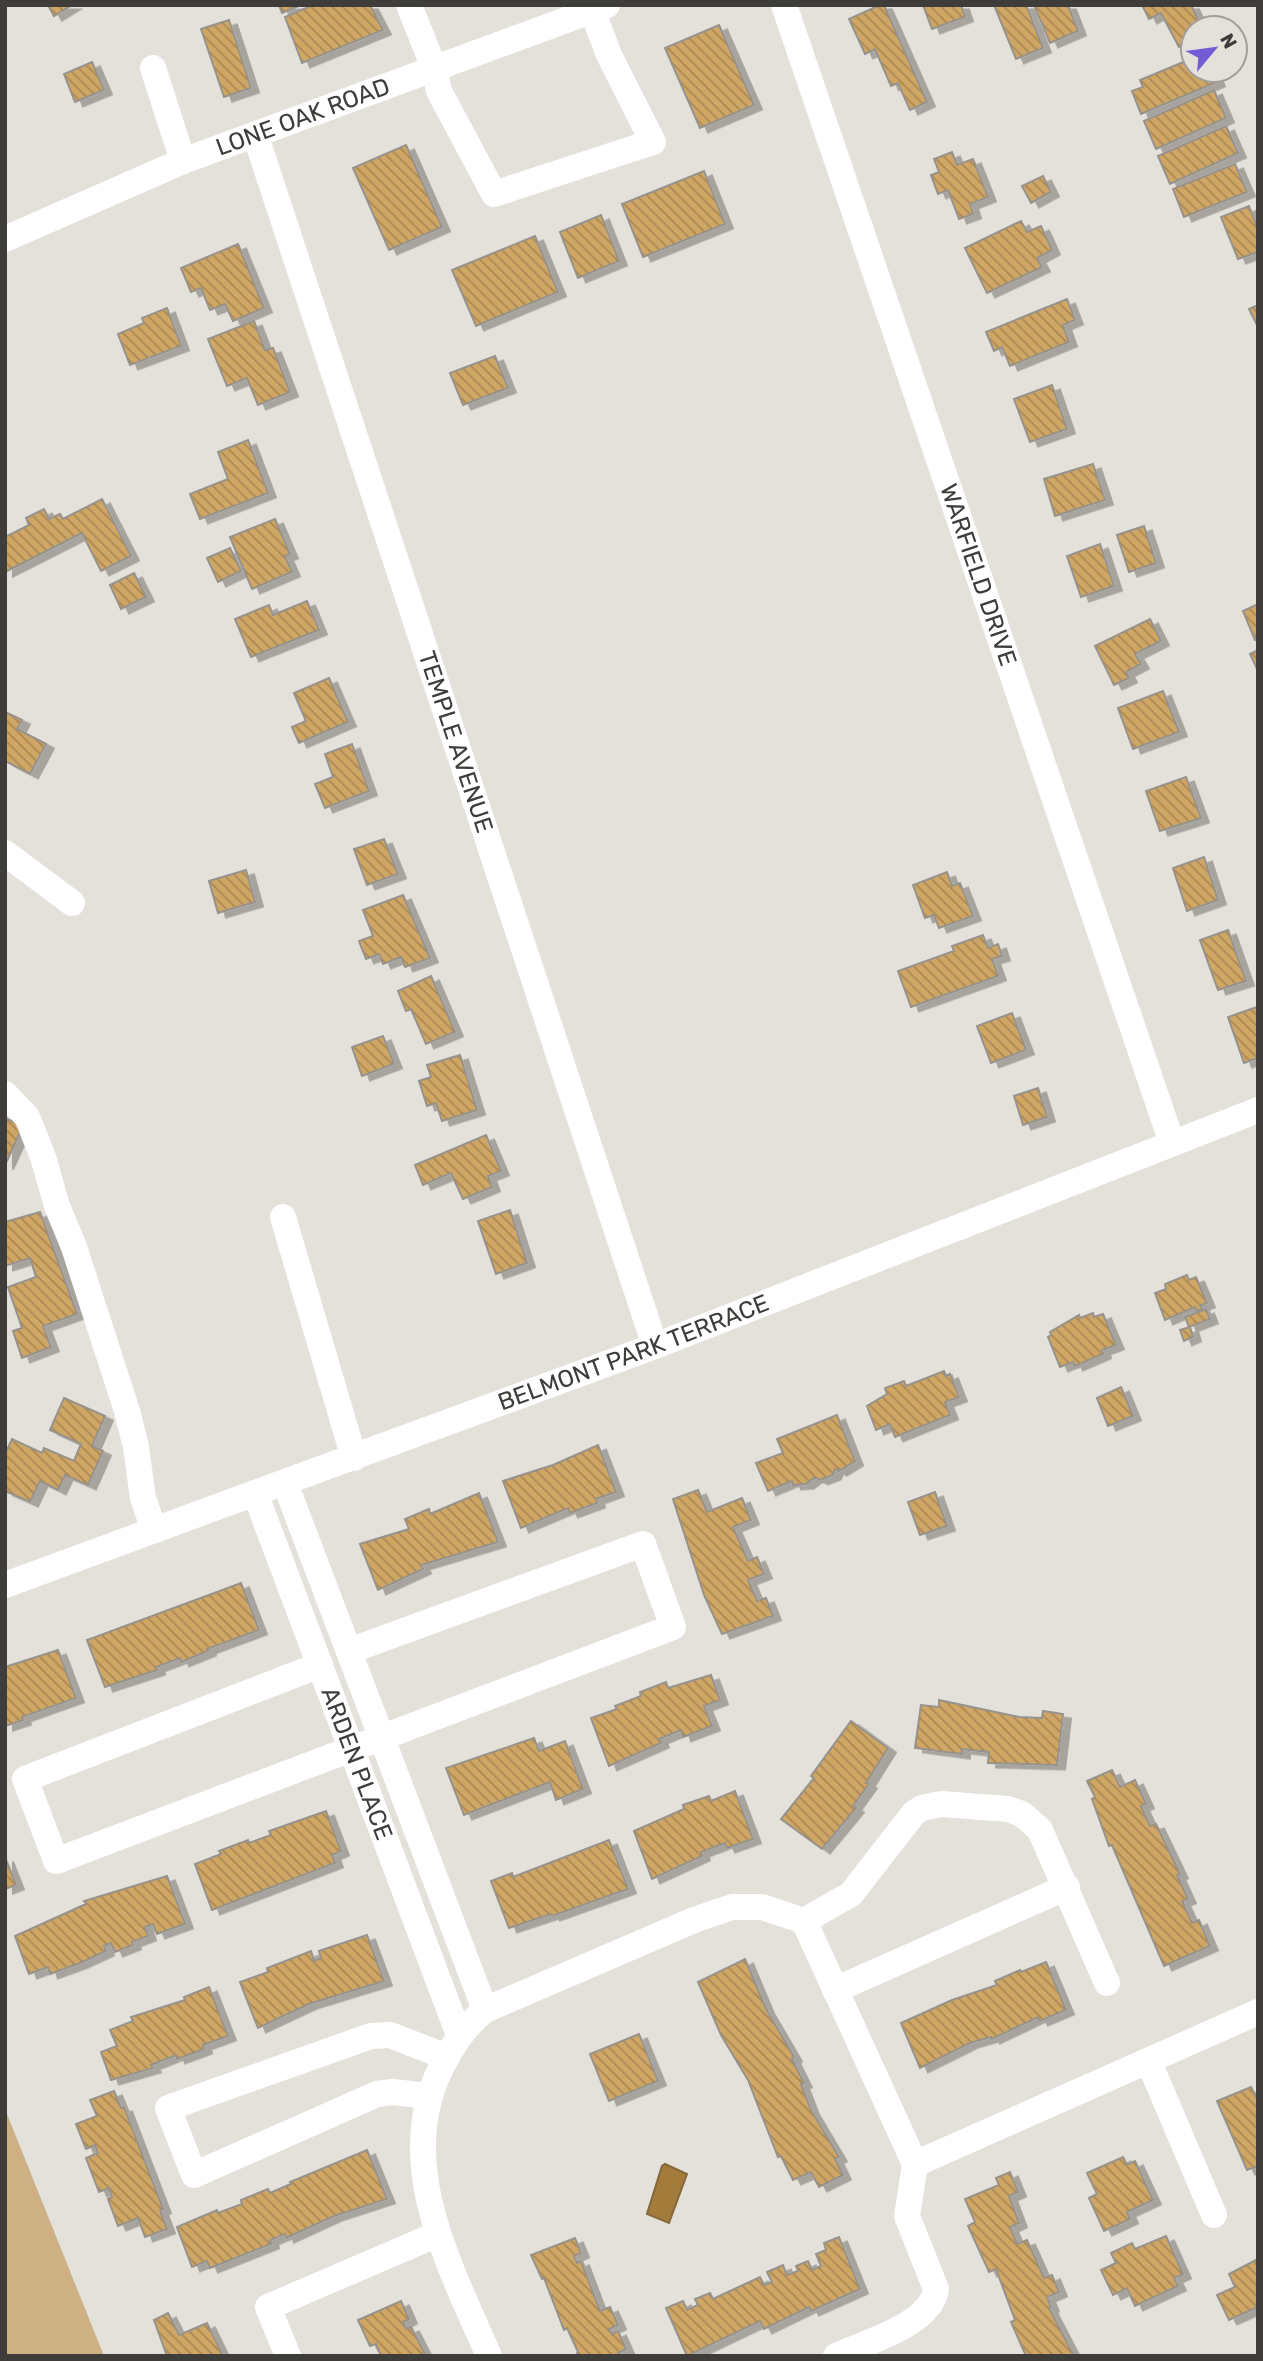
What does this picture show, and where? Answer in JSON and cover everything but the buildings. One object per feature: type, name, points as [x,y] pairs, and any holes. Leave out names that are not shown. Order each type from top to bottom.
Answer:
[{"type":"street","points":[[409,5],[434,68],[439,91],[494,194],[653,142],[609,55],[603,7]]},
{"type":"street","name":"WARFIELD DRIVE","points":[[784,5],[1172,1143]]},
{"type":"street","name":"LONE OAK ROAD","points":[[5,239],[183,161],[256,137],[434,68],[603,7]]},
{"type":"street","points":[[153,68],[183,161]]},
{"type":"street","name":"TEMPLE AVENUE","points":[[256,137],[655,1346]]},
{"type":"street","points":[[5,853],[72,903]]},
{"type":"street","points":[[5,1094],[27,1117],[74,1247],[127,1410],[136,1447],[143,1498],[154,1530]]},
{"type":"street","name":"BELMONT PARK TERRACE","points":[[5,1585],[655,1346],[1258,1110]]},
{"type":"street","points":[[283,1217],[354,1458]]},
{"type":"street","name":"ARDEN PLACE","points":[[285,1483],[485,2010]]},
{"type":"street","name":"ARDEN PLACE","points":[[255,1493],[351,1748],[453,2046]]},
{"type":"street","points":[[320,1665],[25,1779],[56,1861],[673,1627],[643,1544],[349,1651]]},
{"type":"street","points":[[804,1921],[850,1894],[914,1813],[930,1805],[1008,1810],[1022,1814],[1040,1830],[1107,1983]]},
{"type":"street","points":[[835,1990],[1067,1887]]},
{"type":"street","points":[[489,2356],[438,2234],[425,2172],[423,2135],[428,2096],[453,2046],[485,2010],[694,1920],[732,1907],[762,1906],[804,1921],[915,2164],[907,2216],[936,2289],[934,2299],[914,2321],[836,2356]]},
{"type":"street","points":[[915,2164],[1258,2012]]},
{"type":"street","points":[[428,2096],[393,2092],[377,2094],[194,2175],[168,2108],[371,2036],[390,2035],[453,2046]]},
{"type":"street","points":[[1149,2062],[1214,2215]]},
{"type":"street","points":[[288,2356],[268,2307],[438,2234]]},
{"type":"shaded area","points":[[5,2109],[104,2356],[5,2356]]},
{"type":"shaded area","points":[[665,2164],[687,2174],[669,2223],[647,2214],[662,2166]]}]
